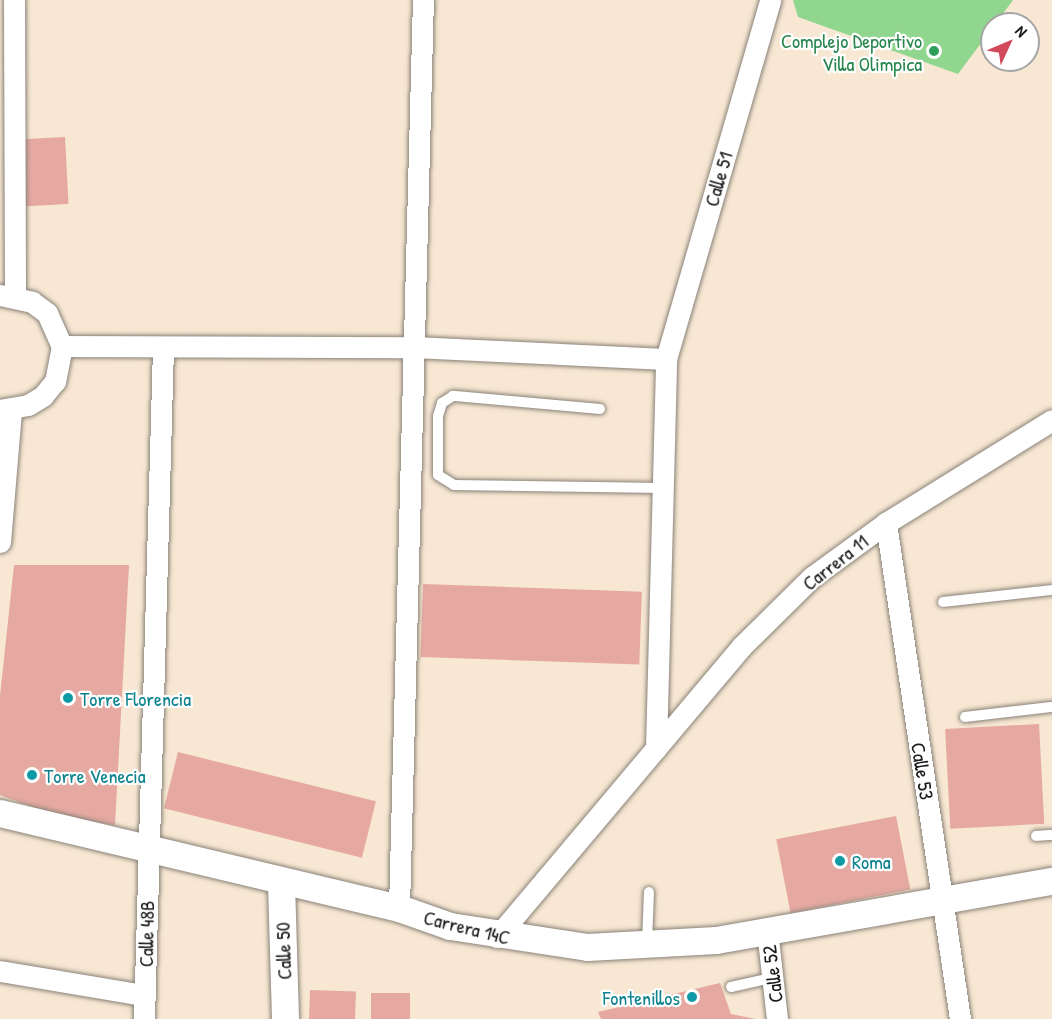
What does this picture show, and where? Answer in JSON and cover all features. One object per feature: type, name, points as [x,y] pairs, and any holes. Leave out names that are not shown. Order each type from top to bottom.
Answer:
[{"type":"street","points":[[0,542],[5,410],[43,396],[55,381],[62,346],[47,313],[8,295],[14,0]]},
{"type":"street","points":[[399,908],[423,0]]},
{"type":"street","name":"Calle 51","points":[[656,748],[666,359],[770,0]]},
{"type":"street","points":[[62,346],[163,349],[413,347],[666,359]]},
{"type":"street","name":"Calle 48B","points":[[144,1019],[163,349]]},
{"type":"street","name":"Carrera 11","points":[[497,937],[741,647],[812,577],[886,523],[1052,420]]},
{"type":"street","name":"Calle 53","points":[[886,523],[960,1019]]},
{"type":"street","name":"Carrera 14C","points":[[0,813],[281,882],[399,908],[497,937],[646,947],[766,930],[942,897],[1052,881]]},
{"type":"street","name":"Calle 50","points":[[281,882],[285,1019]]},
{"type":"street","name":"Calle 52","points":[[766,930],[776,977],[777,1019]]},
{"type":"street","points":[[0,971],[144,995]]},
{"type":"lane","points":[[600,409],[453,396],[442,403],[438,417],[438,475],[454,485],[663,488]]},
{"type":"lane","points":[[943,602],[1052,590]]},
{"type":"lane","points":[[965,717],[1052,708]]},
{"type":"lane","points":[[1036,836],[1052,835]]},
{"type":"lane","points":[[646,947],[649,892]]},
{"type":"lane","points":[[731,987],[776,977]]},
{"type":"green space","name":"Complejo Deportivo Villa Olimpica","points":[[793,0],[1013,0],[1004,12],[980,12],[980,44],[958,74],[798,17]]},
{"type":"building","points":[[65,137],[69,204],[26,206],[22,139]]},
{"type":"building","name":"Torre Florencia","points":[[14,565],[129,565],[115,825],[58,816],[0,795],[0,696]]},
{"type":"building","points":[[423,584],[642,592],[639,665],[420,657]]},
{"type":"building","points":[[1039,724],[1044,824],[950,829],[945,729]]},
{"type":"building","points":[[178,752],[376,801],[362,858],[164,808]]},
{"type":"building","name":"Roma","points":[[896,816],[910,890],[791,913],[776,839]]},
{"type":"building","name":"Fontenillos","points":[[720,983],[731,1014],[756,1019],[601,1019],[598,1012]]},
{"type":"building","points":[[310,990],[356,992],[355,1019],[309,1019]]},
{"type":"building","points":[[371,993],[410,993],[410,1019],[371,1019]]},
{"type":"place","name":"Complejo Deportivo Villa Olimpica","points":[[934,51]]},
{"type":"place","name":"Torre Florencia","points":[[68,698]]},
{"type":"place","name":"Torre Venecia","points":[[32,775]]},
{"type":"place","name":"Roma","points":[[840,861]]},
{"type":"place","name":"Fontenillos","points":[[692,997]]}]
